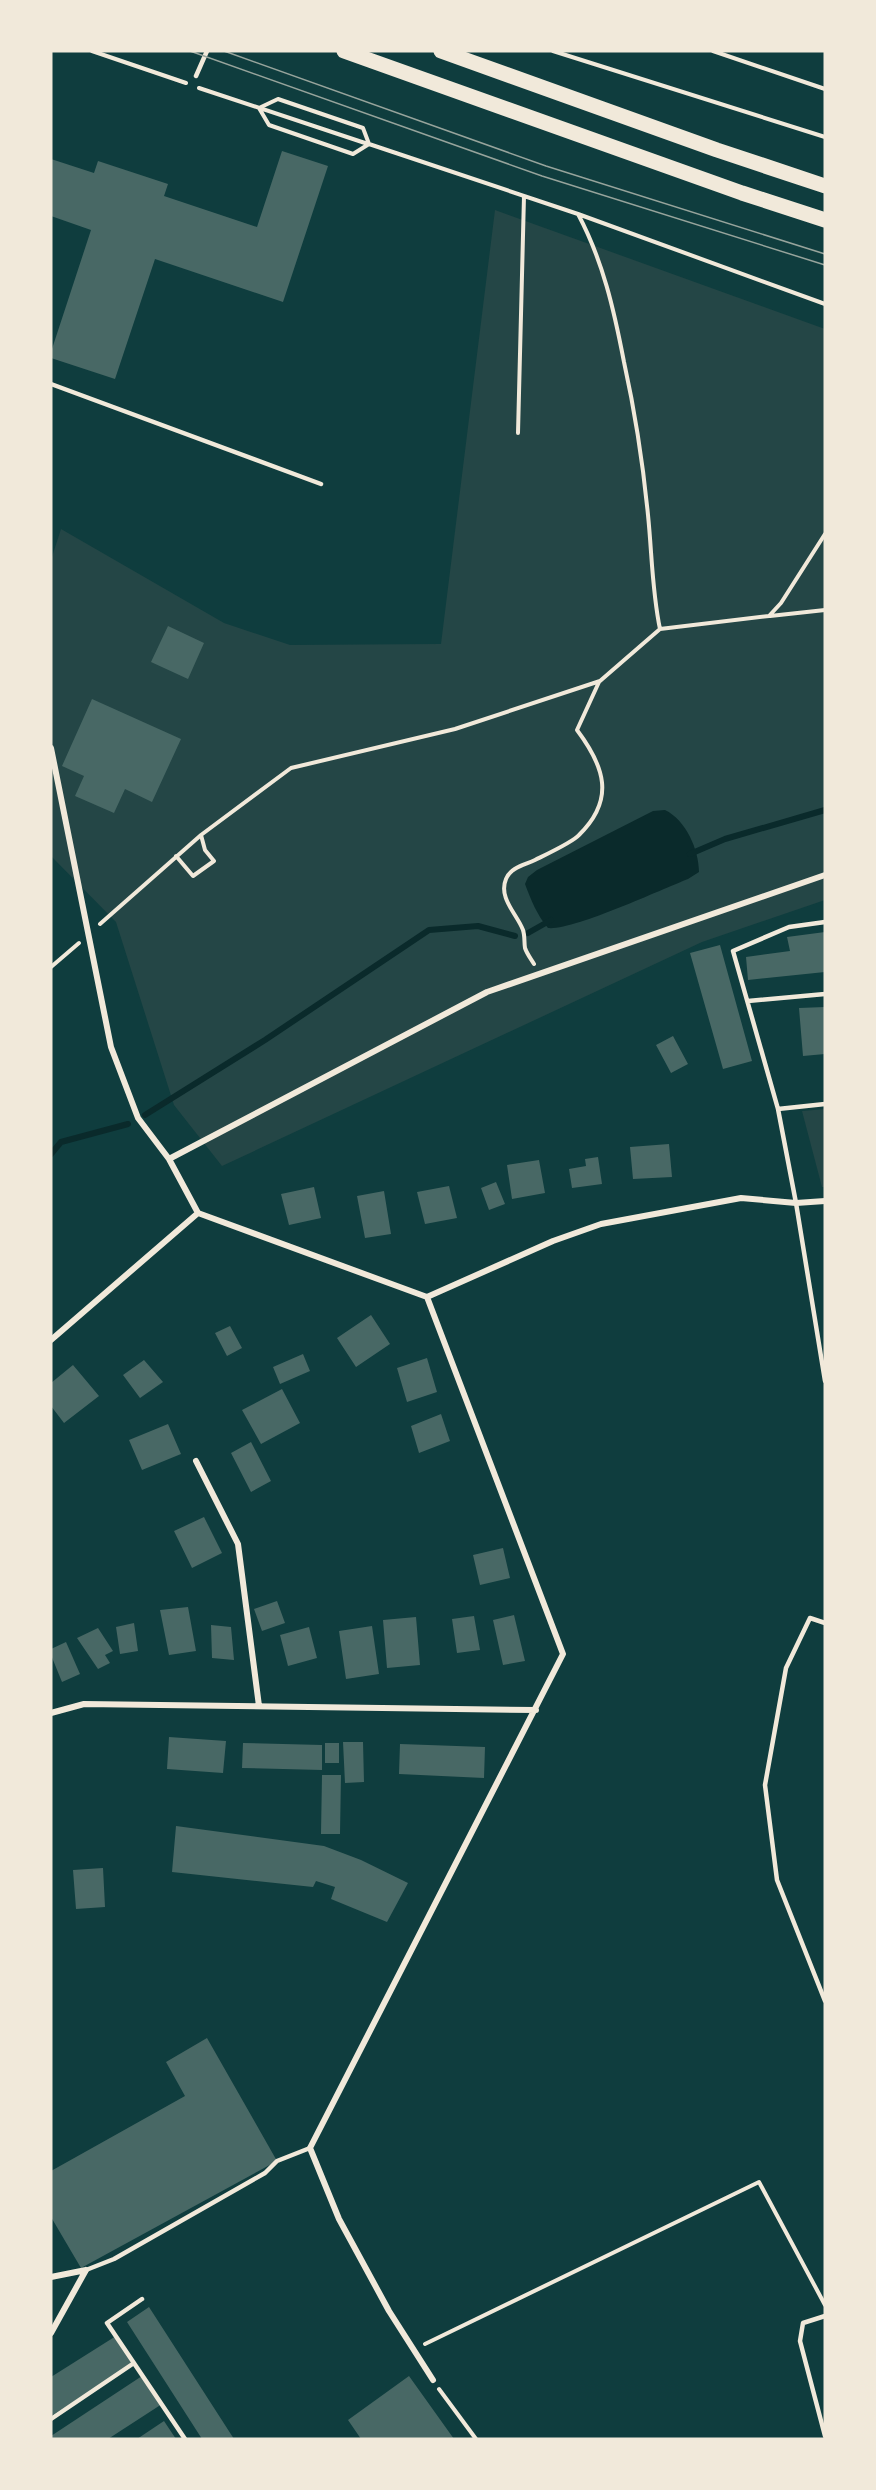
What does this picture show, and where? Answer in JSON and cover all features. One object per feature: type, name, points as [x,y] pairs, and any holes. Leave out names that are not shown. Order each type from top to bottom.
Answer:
[{"type":"main road","points":[[344,51],[742,193],[825,220]]},
{"type":"main road","points":[[441,51],[717,150],[825,186]]},
{"type":"street","points":[[51,748],[87,936],[115,1058],[138,1118],[169,1159],[198,1213],[427,1297],[553,1241],[601,1224],[741,1198],[796,1203],[825,1201]]},
{"type":"street","points":[[169,1159],[487,992],[825,875]]},
{"type":"street","points":[[51,1340],[198,1213]]},
{"type":"street","points":[[427,1297],[563,1654],[310,2148],[339,2218],[389,2311],[433,2380]]},
{"type":"street","points":[[196,1461],[238,1544],[259,1706]]},
{"type":"street","points":[[51,1713],[84,1704],[536,1710]]},
{"type":"street","points":[[51,2277],[86,2270]]},
{"type":"street","points":[[51,2333],[86,2270]]},
{"type":"lane","points":[[196,76],[207,51]]},
{"type":"lane","points":[[51,384],[321,484]]},
{"type":"lane","points":[[825,922],[789,927],[733,951],[778,1109],[825,1381]]},
{"type":"lane","points":[[748,1001],[825,994]]},
{"type":"lane","points":[[778,1109],[825,1104]]},
{"type":"lane","points":[[825,1623],[810,1618],[786,1668],[765,1785],[777,1880],[825,2001]]},
{"type":"lane","points":[[86,2270],[114,2259],[265,2173],[277,2162],[310,2148]]},
{"type":"lane","points":[[142,2299],[107,2323],[185,2439]]},
{"type":"lane","points":[[825,2316],[804,2323],[800,2341],[825,2436]]},
{"type":"lane","points":[[51,2419],[134,2363]]},
{"type":"path","points":[[93,51],[111,57]]},
{"type":"path","points":[[553,51],[825,137]]},
{"type":"path","points":[[713,51],[825,89]]},
{"type":"path","points":[[278,99],[363,128],[369,144],[353,154],[269,125],[259,108],[278,99]]},
{"type":"path","points":[[282,114],[578,214],[825,304]]},
{"type":"path","points":[[518,433],[524,196]]},
{"type":"path","points":[[578,214],[603,269],[634,410],[649,516],[653,597],[660,629]]},
{"type":"path","points":[[769,616],[781,603],[825,534]]},
{"type":"path","points":[[51,967],[201,835],[291,768],[455,729],[600,681],[660,629],[825,610]]},
{"type":"path","points":[[539,974],[525,949],[524,931],[510,909],[504,889],[506,878],[516,867],[578,837],[602,803],[603,791],[593,750],[577,730],[600,681]]},
{"type":"path","points":[[176,856],[193,876],[214,861],[205,850],[201,835]]},
{"type":"path","points":[[414,2350],[759,2182],[825,2305]]},
{"type":"path","points":[[433,2380],[476,2439]]},
{"type":"shaded area","points":[[495,210],[825,329],[825,900],[702,942],[222,1166],[174,1105],[116,922],[51,856],[51,560],[61,529],[224,623],[290,645],[441,644]]},
{"type":"shaded area","points":[[665,810],[679,821],[690,836],[697,854],[699,872],[688,879],[595,917],[548,928],[537,913],[527,890],[525,884],[528,877],[537,870],[653,811]]},
{"type":"shaded area","points":[[825,1109],[825,1187],[822,1187],[802,1111]]},
{"type":"building","points":[[282,151],[328,166],[283,302],[155,259],[115,379],[51,358],[91,230],[51,216],[51,159],[94,173],[98,161],[168,184],[164,196],[257,227]]},
{"type":"building","points":[[168,626],[204,643],[188,679],[151,662]]},
{"type":"building","points":[[92,699],[181,739],[152,802],[125,789],[114,813],[75,796],[84,776],[62,766]]},
{"type":"building","points":[[825,932],[825,972],[748,980],[746,957],[790,951],[787,937]]},
{"type":"building","points":[[720,945],[752,1061],[723,1069],[690,953]]},
{"type":"building","points":[[825,1007],[825,1054],[803,1056],[799,1008]]},
{"type":"building","points":[[673,1036],[688,1064],[671,1073],[656,1045]]},
{"type":"building","points":[[669,1144],[672,1177],[633,1179],[630,1147]]},
{"type":"building","points":[[598,1157],[602,1184],[572,1188],[569,1169],[586,1166],[585,1159]]},
{"type":"building","points":[[539,1160],[545,1193],[512,1199],[507,1165]]},
{"type":"building","points":[[496,1182],[505,1204],[489,1210],[481,1188]]},
{"type":"building","points":[[449,1186],[457,1218],[425,1224],[417,1192]]},
{"type":"building","points":[[314,1187],[321,1218],[289,1225],[281,1194]]},
{"type":"building","points":[[384,1191],[391,1234],[365,1238],[357,1196]]},
{"type":"building","points":[[371,1315],[390,1344],[356,1367],[337,1338]]},
{"type":"building","points":[[230,1326],[242,1348],[227,1356],[215,1333]]},
{"type":"building","points":[[303,1354],[310,1371],[280,1384],[273,1367]]},
{"type":"building","points":[[427,1358],[437,1392],[407,1402],[397,1368]]},
{"type":"building","points":[[144,1360],[163,1382],[140,1398],[123,1375]]},
{"type":"building","points":[[73,1365],[99,1396],[64,1423],[51,1406],[51,1383]]},
{"type":"building","points":[[282,1389],[300,1423],[261,1444],[242,1410]]},
{"type":"building","points":[[441,1414],[450,1441],[419,1453],[411,1426]]},
{"type":"building","points":[[168,1424],[181,1454],[142,1470],[129,1440]]},
{"type":"building","points":[[251,1442],[271,1481],[251,1492],[231,1453]]},
{"type":"building","points":[[204,1517],[222,1553],[192,1568],[174,1531]]},
{"type":"building","points":[[503,1548],[510,1578],[480,1585],[473,1555]]},
{"type":"building","points":[[277,1601],[285,1623],[262,1631],[254,1609]]},
{"type":"building","points":[[188,1607],[196,1651],[169,1655],[160,1610]]},
{"type":"building","points":[[514,1615],[525,1661],[503,1665],[493,1620]]},
{"type":"building","points":[[474,1616],[480,1650],[457,1653],[452,1619]]},
{"type":"building","points":[[416,1617],[420,1665],[387,1668],[383,1620]]},
{"type":"building","points":[[134,1623],[138,1651],[120,1654],[116,1627]]},
{"type":"building","points":[[211,1625],[231,1627],[234,1660],[212,1658]]},
{"type":"building","points":[[372,1626],[379,1674],[346,1679],[339,1631]]},
{"type":"building","points":[[309,1627],[317,1658],[288,1666],[280,1635]]},
{"type":"building","points":[[98,1628],[113,1651],[105,1655],[110,1663],[98,1669],[77,1638]]},
{"type":"building","points":[[66,1642],[80,1674],[62,1682],[51,1655],[51,1649]]},
{"type":"building","points":[[169,1737],[226,1741],[223,1773],[167,1769]]},
{"type":"building","points":[[343,1742],[363,1742],[364,1782],[345,1783]]},
{"type":"building","points":[[243,1743],[322,1745],[322,1770],[242,1768]]},
{"type":"building","points":[[325,1743],[339,1743],[339,1763],[325,1763]]},
{"type":"building","points":[[400,1744],[485,1747],[484,1778],[399,1774]]},
{"type":"building","points":[[322,1775],[341,1775],[340,1834],[321,1834]]},
{"type":"building","points":[[176,1826],[324,1846],[361,1860],[408,1883],[387,1922],[331,1899],[335,1887],[316,1881],[313,1887],[172,1872]]},
{"type":"building","points":[[103,1868],[105,1907],[76,1909],[73,1870]]},
{"type":"building","points":[[207,2038],[277,2161],[81,2268],[51,2217],[51,2171],[185,2096],[166,2062]]},
{"type":"building","points":[[149,2307],[234,2439],[202,2439],[127,2322]]},
{"type":"building","points":[[116,2336],[134,2363],[51,2416],[51,2377]]},
{"type":"building","points":[[142,2376],[162,2404],[108,2439],[51,2439],[51,2436]]},
{"type":"building","points":[[409,2376],[454,2439],[361,2439],[348,2420]]},
{"type":"building","points":[[164,2421],[176,2439],[137,2439]]},
{"type":"waterway","points":[[690,854],[725,839],[825,810]]},
{"type":"waterway","points":[[528,933],[551,920]]},
{"type":"waterway","points":[[145,1115],[265,1040],[429,930],[478,926],[515,936]]},
{"type":"waterway","points":[[51,1154],[61,1142],[128,1124]]},
{"type":"tram line","points":[[190,51],[542,176],[825,265]]},
{"type":"tram line","points":[[224,51],[546,166],[825,254]]}]
